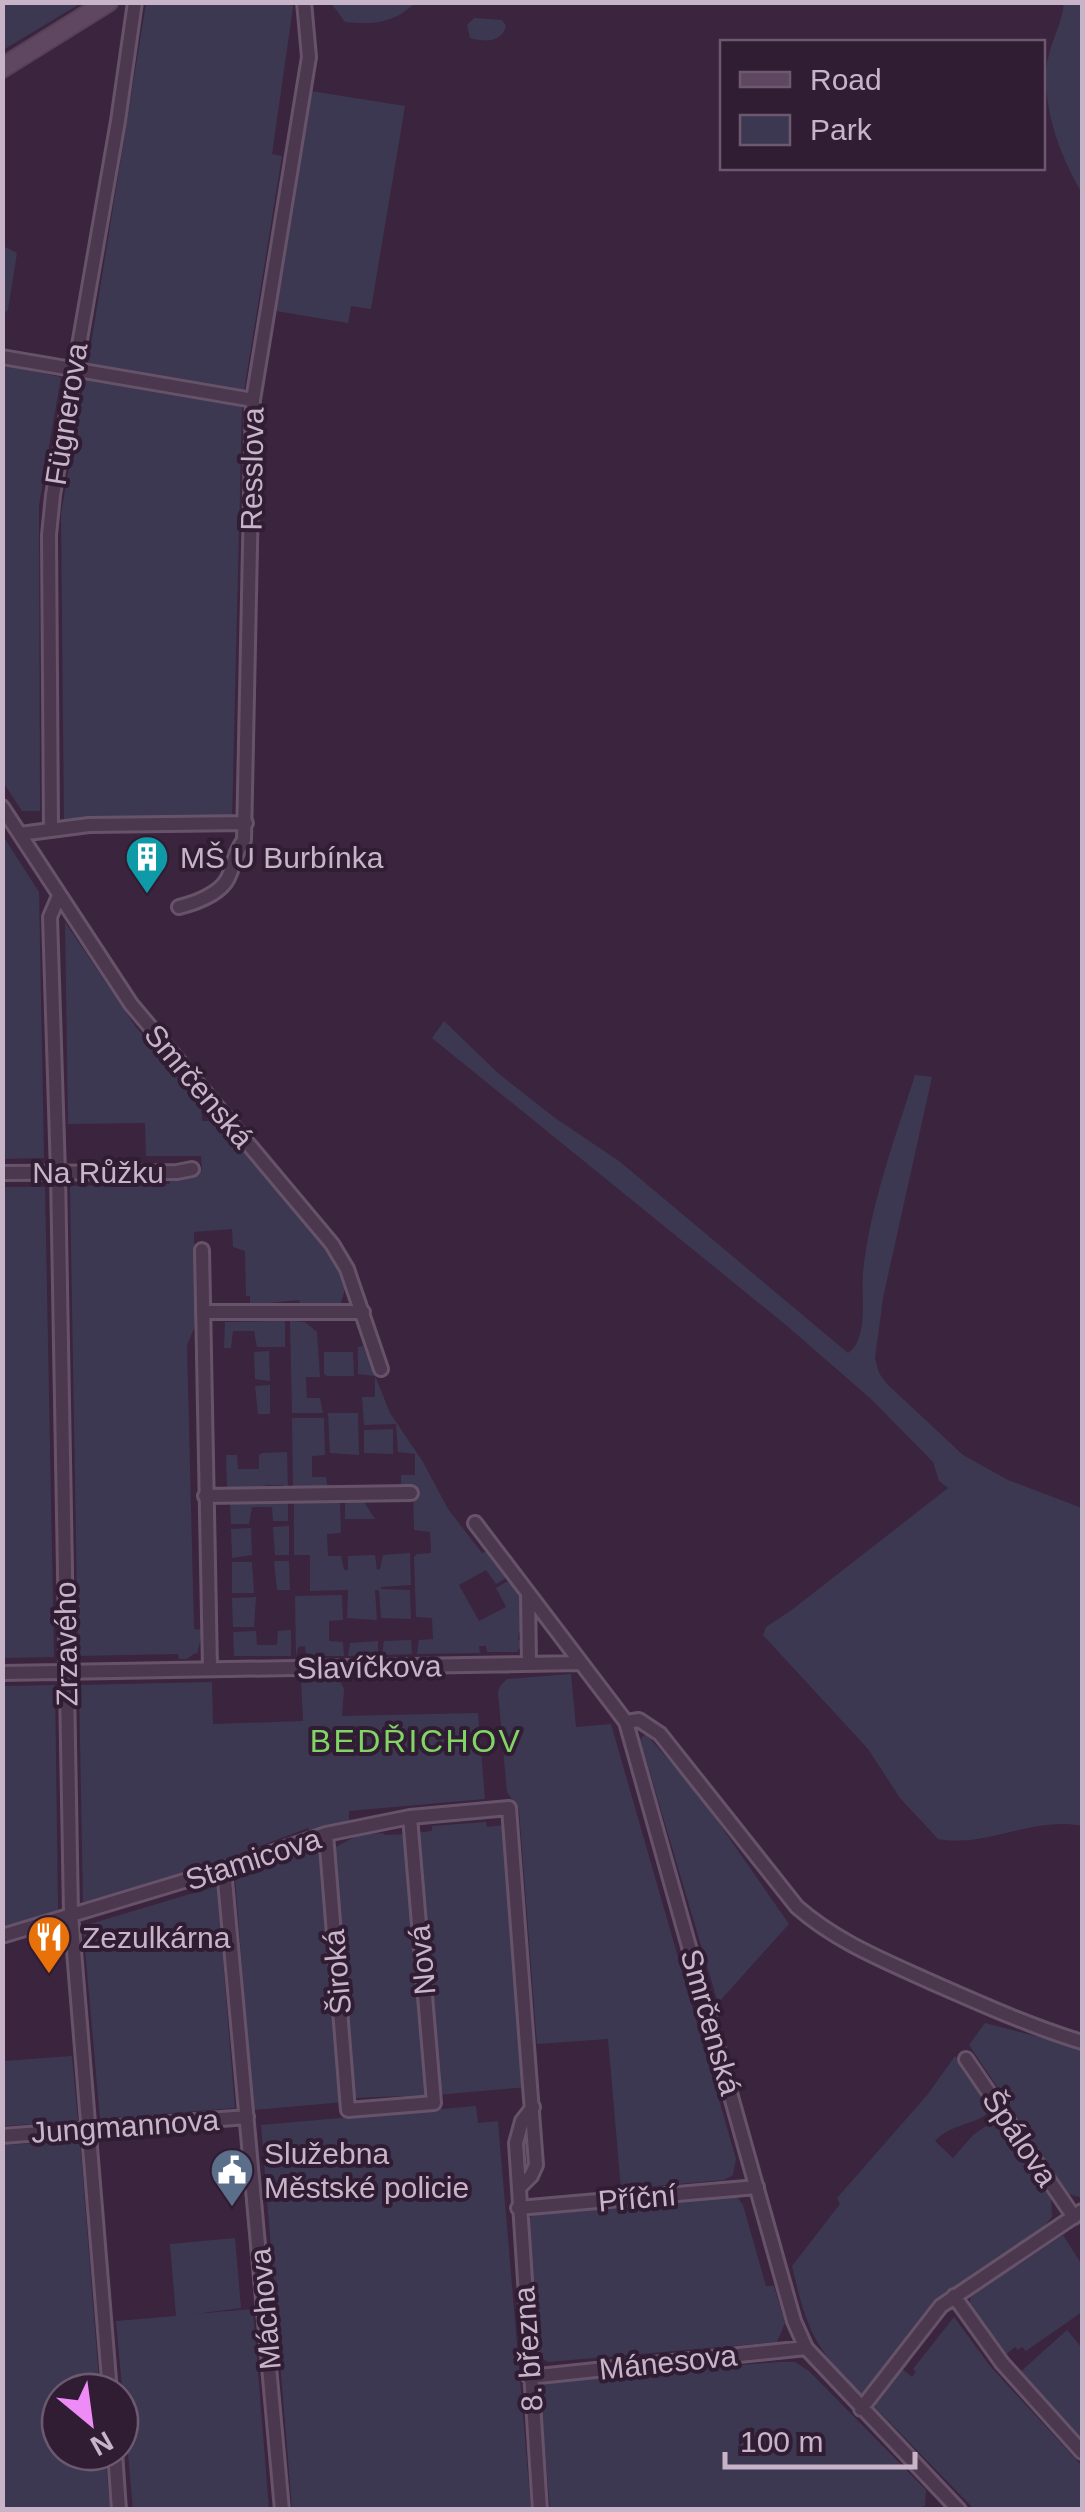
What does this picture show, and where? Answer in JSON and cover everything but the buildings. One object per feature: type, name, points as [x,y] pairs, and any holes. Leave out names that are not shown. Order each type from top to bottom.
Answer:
[{"type":"street","points":[[2,68],[108,2]]},
{"type":"street","name":"Fügnerova","points":[[51,830],[49,535],[135,2]]},
{"type":"street","name":"Resslova","points":[[179,907],[201,901],[228,880],[233,854],[244,840],[253,400],[309,57],[304,2]]},
{"type":"street","points":[[2,357],[253,400]]},
{"type":"street","name":"Smrčenská","points":[[2,808],[131,1004],[332,1244],[347,1268],[381,1369]]},
{"type":"street","points":[[20,834],[89,825],[246,823]]},
{"type":"street","name":"Zrzavého","points":[[58,896],[50,917],[70,1914],[108,2372]]},
{"type":"street","name":"Na Růžku","points":[[2,1173],[178,1172],[192,1168]]},
{"type":"street","points":[[202,1250],[210,1670]]},
{"type":"street","points":[[203,1312],[363,1312]]},
{"type":"street","points":[[206,1496],[411,1493]]},
{"type":"street","name":"Smrčenská","points":[[475,1523],[626,1722],[794,2321],[806,2348],[959,2510]]},
{"type":"street","points":[[528,1594],[529,1663]]},
{"type":"street","name":"Slavíčkova","points":[[2,1673],[581,1663]]},
{"type":"street","points":[[626,1722],[639,1720],[660,1734],[797,1907],[821,1928],[856,1948],[1034,2028],[1082,2042]]},
{"type":"street","name":"Stamicova","points":[[2,1936],[224,1870],[326,1834],[410,1817],[509,1808]]},
{"type":"street","name":"8. března","points":[[509,1808],[536,2165],[518,2188],[518,2208],[540,2510]]},
{"type":"street","name":"Nová","points":[[348,2110],[434,2103],[410,1817]]},
{"type":"street","name":"Široká","points":[[326,1834],[348,2110]]},
{"type":"street","name":"Máchova","points":[[224,1870],[282,2510]]},
{"type":"street","name":"Špálova","points":[[966,2059],[1078,2214]]},
{"type":"street","name":"Jungmannova","points":[[2,2136],[248,2118]]},
{"type":"street","name":"Příční","points":[[518,2208],[756,2187]]},
{"type":"street","points":[[862,2409],[940,2306],[1078,2214]]},
{"type":"street","points":[[954,2296],[1002,2363],[1082,2452]]},
{"type":"street","name":"Mánesova","points":[[530,2377],[806,2348]]},
{"type":"street","points":[[116,2472],[119,2510]]},
{"type":"green space","points":[[3,2],[81,2],[81,3],[3,50]]},
{"type":"green space","points":[[292,2],[272,154],[282,156],[244,391],[88,363],[146,3]]},
{"type":"green space","points":[[331,3],[415,3],[391,19],[365,23],[345,22]]},
{"type":"green space","points":[[1064,3],[1082,3],[1082,193],[1060,148],[1047,98],[1047,64]]},
{"type":"green space","points":[[474,18],[502,20],[504,32],[492,40],[470,38],[467,25]]},
{"type":"green space","points":[[311,91],[405,106],[371,309],[351,306],[348,323],[276,311]]},
{"type":"green space","points":[[5,247],[17,253],[8,310],[3,314]]},
{"type":"green space","points":[[3,365],[61,377],[39,505],[40,811],[22,811],[3,782]]},
{"type":"green space","points":[[84,379],[242,406],[232,820],[64,822],[61,514]]},
{"type":"green space","points":[[3,836],[39,892],[44,1158],[3,1159]]},
{"type":"green space","points":[[65,922],[136,1027],[201,1102],[202,1121],[210,1121],[211,1108],[327,1246],[346,1285],[341,1303],[300,1304],[299,1300],[250,1305],[250,1296],[246,1296],[245,1251],[233,1247],[232,1229],[194,1232],[196,1324],[187,1345],[194,1629],[203,1630],[197,1654],[187,1659],[179,1659],[178,1654],[78,1656],[70,1186],[170,1184],[170,1176],[202,1169],[201,1156],[146,1156],[145,1123],[68,1124]]},
{"type":"green space","points":[[444,1021],[498,1073],[619,1161],[848,1353],[861,1328],[866,1247],[877,1197],[915,1075],[932,1077],[883,1298],[875,1358],[888,1385],[963,1455],[1008,1480],[1082,1508],[1082,1826],[1046,1825],[974,1839],[938,1839],[900,1798],[868,1749],[763,1635],[766,1627],[948,1488],[939,1481],[933,1462],[871,1399],[786,1325],[432,1038]]},
{"type":"green space","points":[[3,1187],[45,1187],[54,1657],[3,1658]]},
{"type":"green space","points":[[285,1321],[285,1347],[257,1347],[254,1331],[233,1331],[231,1348],[224,1348],[225,1322]]},
{"type":"green space","points":[[290,1321],[305,1322],[317,1332],[320,1377],[306,1377],[307,1398],[320,1398],[323,1413],[292,1413]]},
{"type":"green space","points":[[363,1346],[390,1413],[423,1462],[448,1509],[482,1553],[488,1551],[508,1577],[496,1584],[486,1570],[459,1585],[479,1621],[506,1607],[496,1588],[510,1580],[523,1595],[525,1632],[519,1632],[518,1640],[525,1640],[517,1652],[487,1652],[486,1646],[479,1646],[480,1653],[417,1654],[419,1640],[433,1639],[432,1618],[416,1617],[414,1557],[431,1553],[430,1532],[414,1530],[413,1489],[401,1488],[401,1475],[415,1475],[415,1454],[398,1452],[396,1424],[364,1425],[362,1397],[375,1397],[375,1376],[358,1374],[358,1347]]},
{"type":"green space","points":[[269,1351],[270,1381],[255,1379],[254,1352]]},
{"type":"green space","points":[[324,1352],[353,1352],[354,1376],[324,1374]]},
{"type":"green space","points":[[270,1385],[270,1414],[258,1414],[255,1386]]},
{"type":"green space","points":[[328,1413],[358,1413],[359,1455],[330,1453]]},
{"type":"green space","points":[[292,1418],[324,1418],[325,1455],[312,1456],[312,1477],[326,1477],[328,1490],[293,1488]]},
{"type":"green space","points":[[393,1429],[393,1454],[364,1453],[364,1430]]},
{"type":"green space","points":[[287,1452],[288,1491],[284,1491],[284,1485],[265,1485],[265,1491],[230,1492],[226,1455],[237,1455],[238,1469],[259,1469],[262,1453]]},
{"type":"green space","points":[[340,1501],[341,1533],[327,1534],[328,1556],[341,1556],[344,1570],[348,1570],[348,1556],[375,1555],[377,1570],[383,1555],[410,1553],[411,1585],[381,1589],[410,1590],[411,1619],[381,1618],[379,1590],[375,1590],[377,1620],[347,1618],[348,1590],[310,1591],[310,1555],[294,1555],[294,1502]]},
{"type":"green space","points":[[345,1501],[364,1502],[375,1519],[345,1519]]},
{"type":"green space","points":[[288,1502],[288,1521],[273,1521],[272,1507],[252,1507],[249,1524],[231,1524],[230,1504]]},
{"type":"green space","points":[[289,1526],[289,1555],[275,1555],[273,1527]]},
{"type":"green space","points":[[251,1528],[252,1555],[232,1558],[231,1529]]},
{"type":"green space","points":[[274,1561],[289,1561],[290,1590],[277,1590]]},
{"type":"green space","points":[[232,1562],[252,1562],[254,1593],[232,1593]]},
{"type":"green space","points":[[342,1595],[343,1620],[329,1621],[329,1641],[343,1642],[344,1656],[306,1656],[305,1646],[298,1647],[296,1657],[295,1596]]},
{"type":"green space","points":[[256,1597],[254,1627],[233,1627],[232,1598]]},
{"type":"green space","points":[[291,1630],[291,1656],[234,1656],[233,1632],[256,1631],[257,1645],[277,1645],[278,1631]]},
{"type":"green space","points":[[411,1640],[412,1654],[382,1655],[384,1641]]},
{"type":"green space","points":[[378,1641],[378,1654],[348,1656],[350,1643]]},
{"type":"green space","points":[[571,1674],[576,1727],[611,1724],[736,2159],[733,2175],[724,2180],[621,2189],[608,2039],[537,2044],[519,1810],[507,1792],[498,1692],[507,1679]]},
{"type":"green space","points":[[338,1677],[344,1689],[342,1716],[478,1713],[485,1799],[349,1811],[349,1822],[311,1834],[308,1828],[215,1863],[83,1902],[79,1685],[212,1682],[213,1724],[303,1721],[301,1678]]},
{"type":"green space","points":[[55,1685],[58,1910],[3,1927],[3,1686]]},
{"type":"green space","points":[[646,1734],[700,1796],[789,1924],[718,2003],[640,1739]]},
{"type":"green space","points":[[486,1822],[487,1827],[504,1825],[506,1835],[527,2087],[437,2095],[415,1833],[432,1831],[432,1826]]},
{"type":"green space","points":[[407,1834],[429,2095],[355,2098],[334,1848],[358,1835]]},
{"type":"green space","points":[[313,1844],[321,1847],[344,2102],[253,2110],[235,1877],[239,1870]]},
{"type":"green space","points":[[217,1886],[235,2108],[100,2119],[83,1926]]},
{"type":"green space","points":[[985,2023],[1082,2048],[1082,2198],[1069,2194],[969,2045]]},
{"type":"green space","points":[[2,2038],[4,2061],[72,2056],[78,2121],[3,2126]]},
{"type":"green space","points":[[955,2056],[988,2105],[987,2114],[935,2141],[953,2158],[973,2135],[992,2122],[1001,2124],[1051,2199],[1052,2217],[935,2301],[862,2395],[833,2364],[815,2337],[792,2266],[840,2204],[837,2198],[928,2094]]},
{"type":"green space","points":[[476,2106],[478,2123],[498,2121],[531,2509],[292,2509],[261,2125]]},
{"type":"green space","points":[[80,2141],[98,2372],[40,2372],[40,2472],[107,2472],[110,2509],[3,2509],[3,2145]]},
{"type":"green space","points":[[737,2197],[743,2205],[766,2286],[774,2286],[785,2323],[777,2342],[548,2362],[539,2356],[526,2226],[532,2215]]},
{"type":"green space","points":[[1063,2235],[1082,2265],[1082,2312],[1026,2351],[1015,2347],[1005,2355],[969,2306],[971,2296]]},
{"type":"green space","points":[[235,2238],[241,2308],[194,2314],[253,2309],[269,2509],[133,2509],[130,2472],[140,2472],[140,2372],[121,2372],[116,2321],[176,2316],[170,2244]]},
{"type":"green space","points":[[954,2317],[990,2366],[1082,2466],[1082,2509],[974,2509],[871,2403],[900,2367],[912,2377],[916,2372],[913,2369]]},
{"type":"green space","points":[[1067,2330],[1082,2348],[1082,2441],[1019,2373]]},
{"type":"green space","points":[[795,2362],[809,2371],[926,2490],[925,2506],[909,2510],[550,2509],[540,2395],[545,2383],[555,2379]]},
{"type":"place","name":"MŠ U Burbínka","points":[[147,895]]},
{"type":"place","name":"Zezulkárna","points":[[49,1975]]},
{"type":"place","name":"Služebna Městské policie","points":[[232,2208]]},
{"type":"district","name":"BEDŘICHOV","points":[[416,1741]]}]
